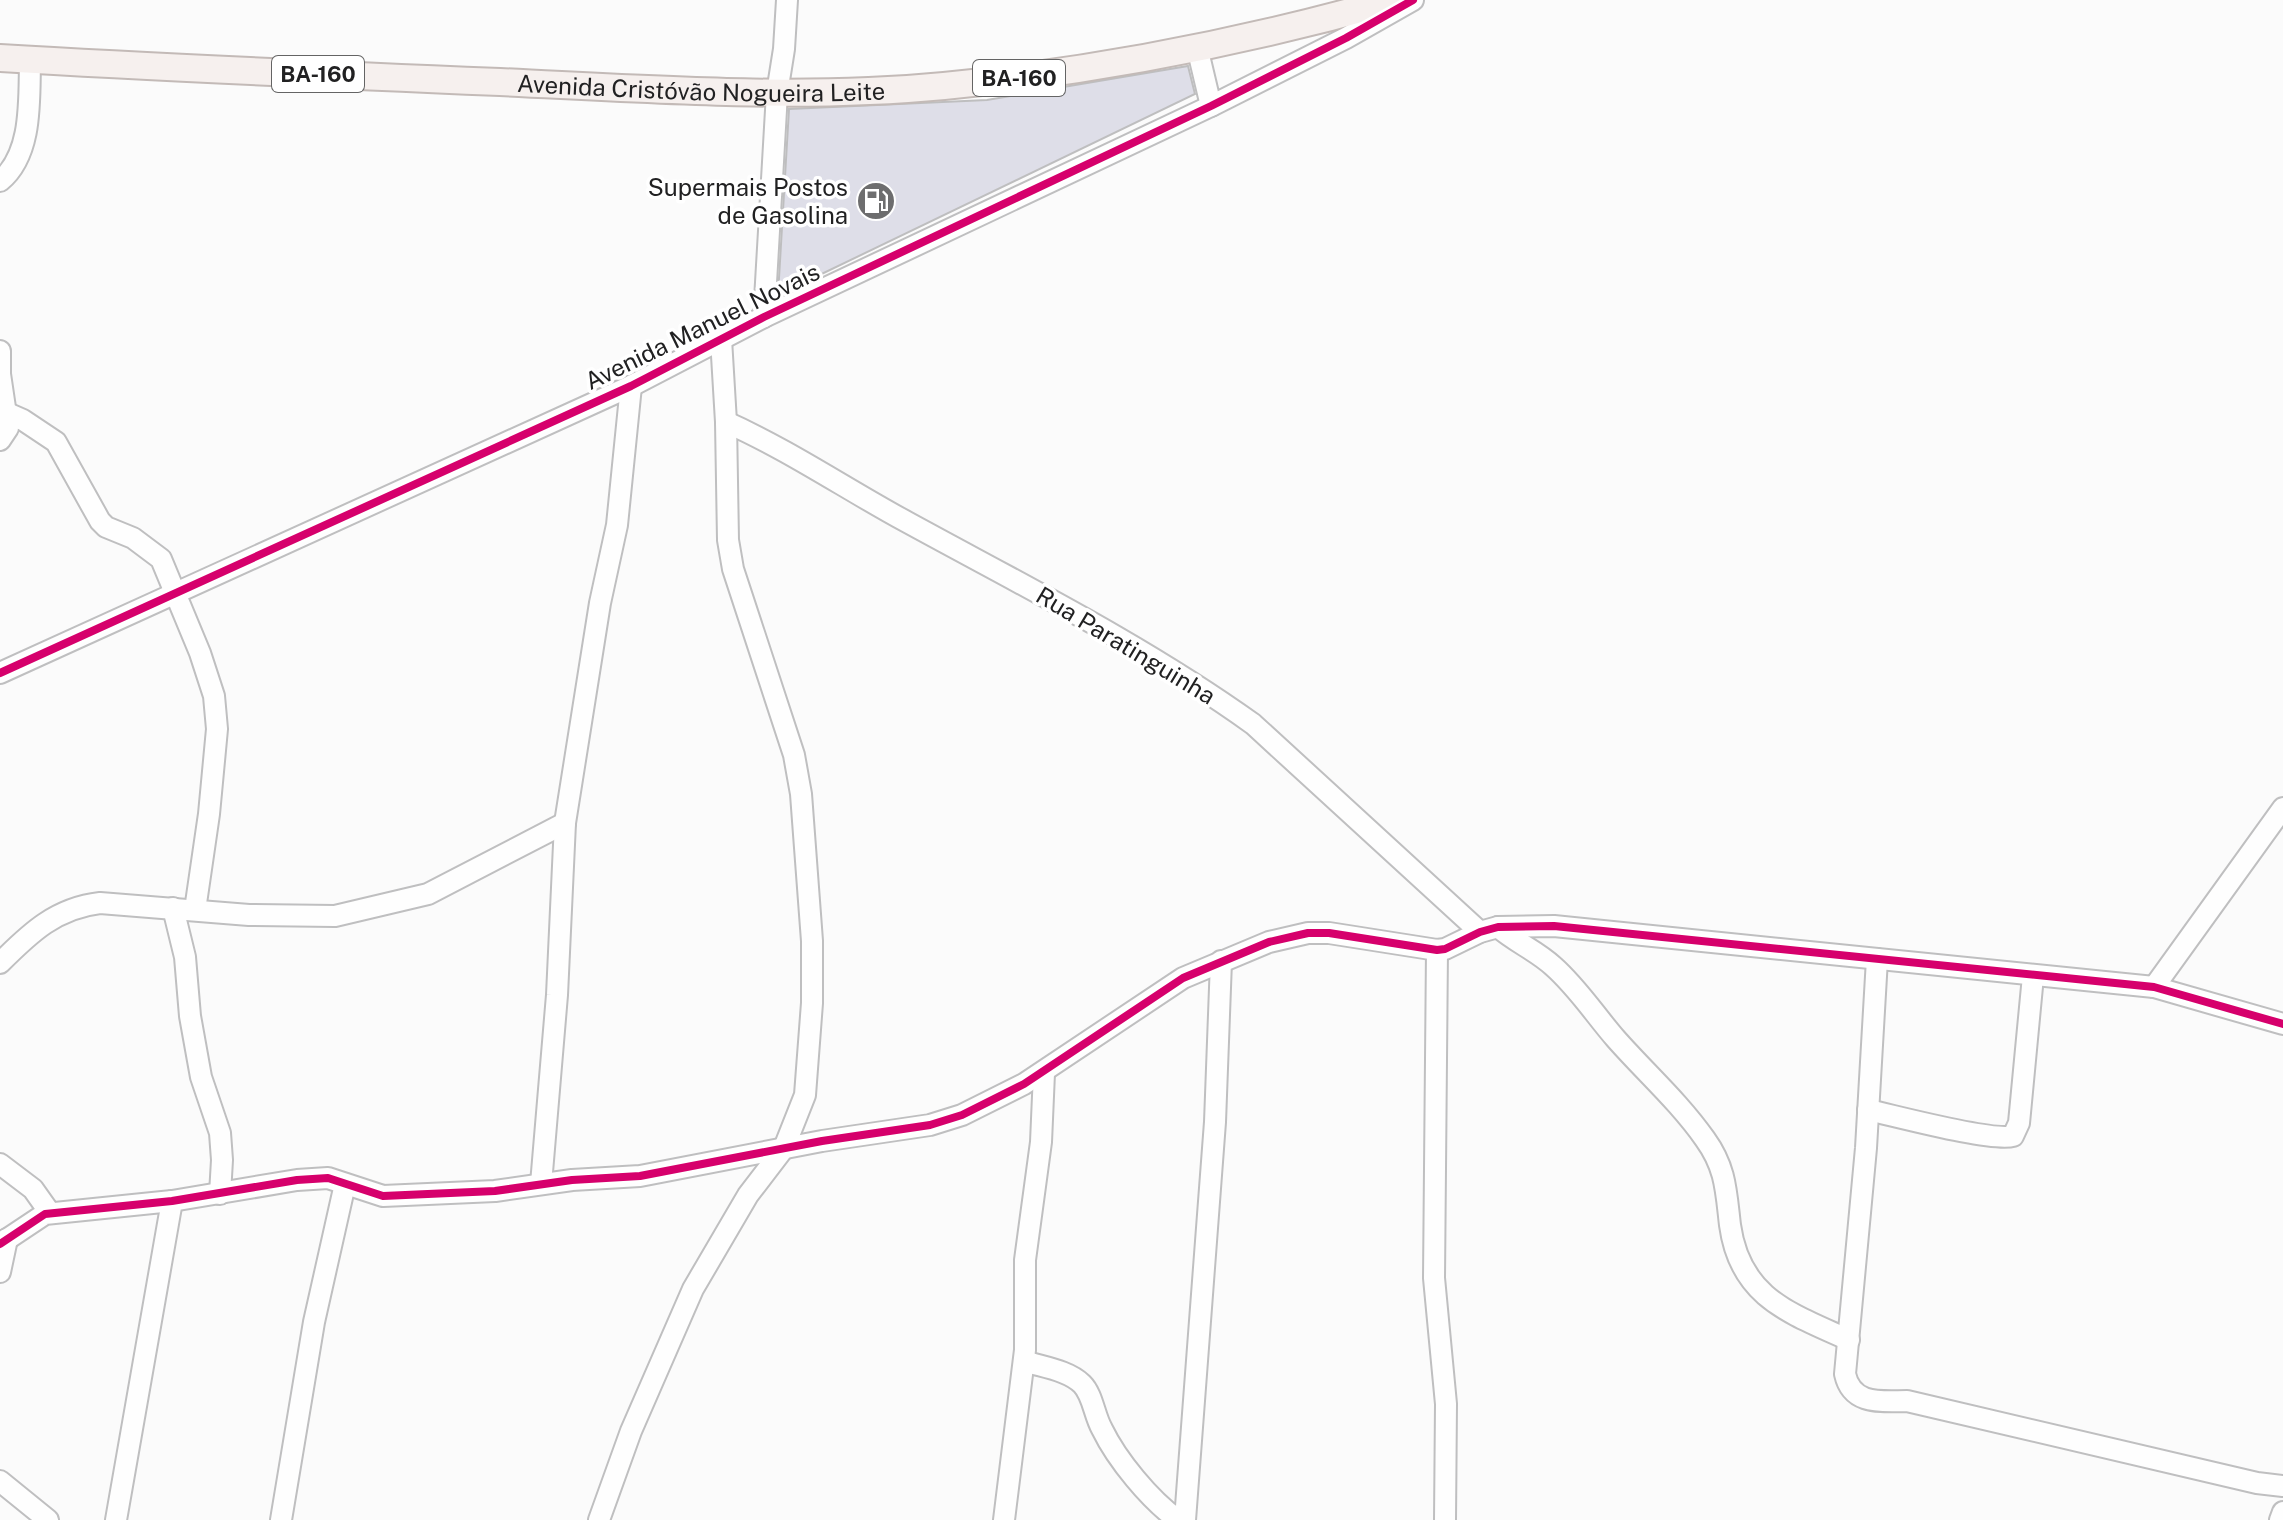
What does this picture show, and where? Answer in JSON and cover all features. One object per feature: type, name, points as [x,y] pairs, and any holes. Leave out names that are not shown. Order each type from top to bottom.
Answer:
[{"type":"main road","name":"Avenida Cristóvão Nogueira Leite","points":[[0,58],[636,90],[777,93],[941,86],[1053,74],[1271,32],[1342,26],[1393,0]]},
{"type":"street","points":[[764,317],[777,93],[787,0]]},
{"type":"street","name":"Avenida Manuel Novais","points":[[0,673],[631,386],[764,317],[1211,106],[1342,26],[1413,0]]},
{"type":"street","points":[[1197,47],[1211,106]]},
{"type":"street","points":[[0,181],[19,158],[29,98],[30,60]]},
{"type":"street","points":[[599,1520],[631,1431],[693,1289],[748,1195],[784,1148],[805,1095],[812,1003],[812,941],[801,794],[791,742],[733,569],[727,513],[721,339]]},
{"type":"street","points":[[0,351],[0,374],[7,413],[7,433],[0,440]]},
{"type":"street","points":[[541,1184],[556,1010],[565,823],[600,603],[617,525],[631,386]]},
{"type":"street","points":[[7,413],[56,442],[106,527],[133,538],[161,559],[200,653],[217,709],[209,814],[195,910]]},
{"type":"street","name":"Rua Paratinguinha","points":[[726,422],[755,435],[905,521],[1077,613],[1214,697],[1253,724],[1489,930],[1549,962],[1575,985],[1613,1035],[1677,1102],[1707,1141],[1724,1173],[1731,1229],[1738,1255],[1756,1288],[1772,1303],[1849,1340]]},
{"type":"street","points":[[2154,987],[2283,808]]},
{"type":"street","points":[[0,963],[42,923],[79,905],[100,903],[249,915],[335,916],[398,903],[428,894],[565,823]]},
{"type":"street","points":[[173,908],[185,957],[190,1016],[201,1077],[220,1133],[220,1194]]},
{"type":"street","points":[[0,1272],[4,1241],[36,1218],[50,1213],[172,1201],[322,1178],[383,1196],[495,1191],[640,1176],[946,1121],[1044,1073],[1183,978],[1269,942],[1308,933],[1329,933],[1437,950],[1489,930],[1554,926],[2154,987],[2283,1024]]},
{"type":"street","points":[[1437,950],[1434,1278],[1446,1404],[1445,1520]]},
{"type":"street","points":[[1877,959],[1868,1110],[1845,1374],[1855,1394],[1871,1401],[1907,1401],[2257,1483],[2283,1486]]},
{"type":"street","points":[[1185,1520],[1215,1122],[1221,961]]},
{"type":"street","points":[[1868,1110],[2006,1138],[2013,1136],[2019,1123],[2033,976]]},
{"type":"street","points":[[1004,1520],[1024,1361],[1025,1260],[1041,1142],[1044,1073]]},
{"type":"street","points":[[0,1164],[33,1189],[50,1213]]},
{"type":"street","points":[[281,1520],[314,1322],[345,1184]]},
{"type":"street","points":[[116,1520],[172,1201]]},
{"type":"street","points":[[1024,1361],[1073,1376],[1083,1385],[1109,1442],[1160,1506],[1178,1520]]},
{"type":"street","points":[[0,1481],[48,1520]]},
{"type":"street","points":[[2280,1520],[2283,1512]]},
{"type":"building","name":"Supermais Postos de Gasolina","points":[[1188,66],[1195,94],[778,295],[789,109],[987,100]]},
{"type":"cycle path","points":[[0,673],[631,386],[764,317],[1211,106],[1346,38],[1413,0]]},
{"type":"cycle path","points":[[0,1244],[45,1214],[172,1201],[297,1180],[328,1178],[383,1196],[495,1191],[572,1180],[640,1176],[822,1141],[930,1125],[962,1115],[1024,1084],[1183,978],[1269,942],[1308,933],[1329,933],[1437,950],[1498,927],[1554,926],[2154,987],[2283,1024]]},
{"type":"place","name":"Supermais Postos de Gasolina","points":[[876,201]]}]
